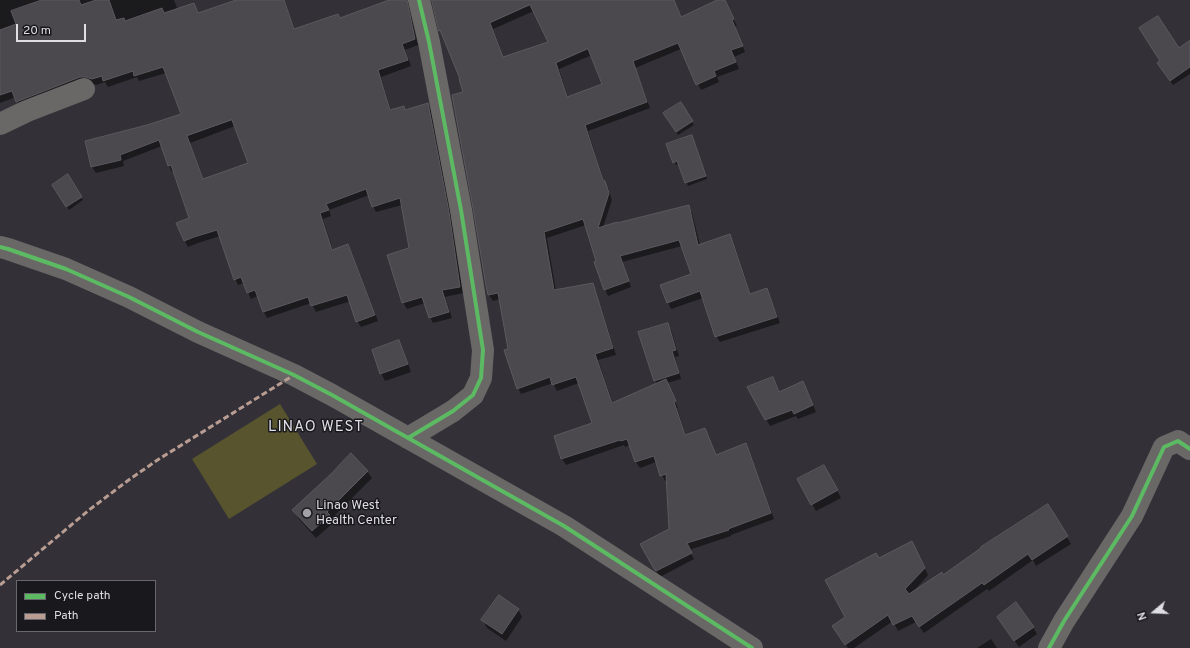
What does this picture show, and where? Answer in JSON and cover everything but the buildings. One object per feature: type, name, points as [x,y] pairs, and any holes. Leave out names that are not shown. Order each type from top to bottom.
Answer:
[{"type":"street","points":[[408,438],[453,411],[473,395],[481,378],[483,350],[461,210],[429,42],[419,0]]},
{"type":"street","points":[[0,124],[27,111],[84,89]]},
{"type":"street","points":[[0,247],[66,269],[332,395],[564,526],[752,648]]},
{"type":"street","points":[[1049,648],[1064,620],[1132,516],[1164,447],[1178,441],[1190,450]]},
{"type":"shaded area","points":[[280,404],[317,464],[229,519],[192,459]]},
{"type":"marked path","points":[[0,585],[89,510],[130,479],[159,459],[294,375]]},
{"type":"cycle path","points":[[408,438],[453,411],[473,395],[481,378],[483,350],[461,210],[429,42],[419,0]]},
{"type":"cycle path","points":[[0,247],[66,269],[129,297],[198,332],[294,375],[332,395],[564,526],[752,648]]},
{"type":"cycle path","points":[[1049,648],[1064,621],[1132,516],[1164,447],[1178,441],[1190,449]]},
{"type":"place","name":"Linao West Health Center","points":[[307,513]]},
{"type":"district","name":"LINAO WEST","points":[[316,428]]}]
